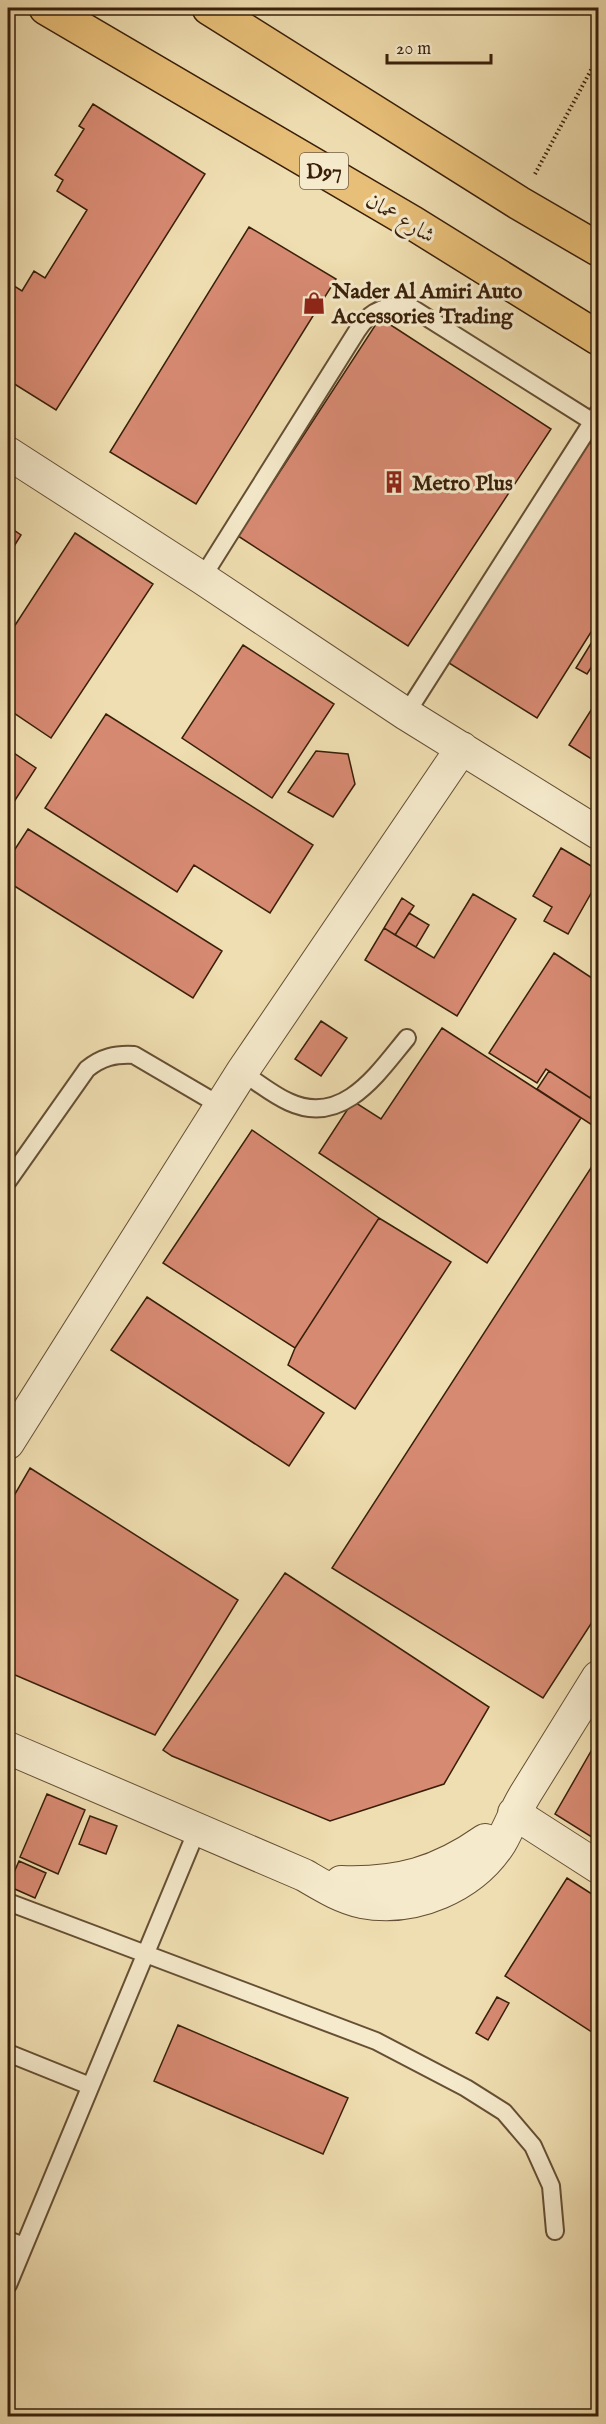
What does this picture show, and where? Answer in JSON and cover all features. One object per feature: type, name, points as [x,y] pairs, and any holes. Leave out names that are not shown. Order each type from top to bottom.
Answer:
[{"type":"main road","name":"شارع عمان","points":[[46,8],[413,223],[598,338]]},
{"type":"main road","points":[[209,8],[519,203],[598,249]]},
{"type":"street","points":[[8,453],[202,578],[406,714],[598,833]]},
{"type":"street","points":[[8,1443],[242,1072],[462,748]]},
{"type":"street","points":[[8,1748],[304,1875],[337,1882],[370,1883],[402,1879],[434,1869],[463,1855],[490,1836],[513,1813],[598,1677]]},
{"type":"street","points":[[513,1813],[598,1867]]},
{"type":"lane","points":[[202,578],[364,320],[374,312],[399,305],[412,308],[596,417],[406,714]]},
{"type":"lane","points":[[242,1072],[290,1103],[318,1109],[339,1104],[362,1091],[407,1038]]},
{"type":"lane","points":[[8,1180],[87,1069],[106,1057],[120,1054],[134,1055],[221,1106]]},
{"type":"lane","points":[[8,2285],[197,1830]]},
{"type":"lane","points":[[8,1902],[376,2042],[466,2088],[504,2112],[533,2146],[551,2186],[555,2231]]},
{"type":"lane","points":[[8,2053],[90,2086]]},
{"type":"lane","points":[[8,2240],[24,2246]]},
{"type":"path","points":[[519,203],[598,57]]},
{"type":"building","points":[[93,104],[205,174],[56,410],[8,380],[8,282],[22,291],[34,271],[45,278],[87,210],[57,191],[63,180],[55,175],[84,129],[79,126]]},
{"type":"building","points":[[249,227],[336,279],[196,504],[110,452]]},
{"type":"building","name":"Metro Plus","points":[[380,318],[551,429],[408,646],[238,536]]},
{"type":"building","points":[[589,442],[598,448],[598,621],[537,718],[449,663]]},
{"type":"building","points":[[8,526],[21,535],[8,556]]},
{"type":"building","points":[[75,533],[153,584],[51,738],[8,709],[8,636]]},
{"type":"building","points":[[598,632],[598,657],[587,674],[576,668]]},
{"type":"building","points":[[243,645],[334,704],[272,798],[182,738]]},
{"type":"building","points":[[598,699],[598,763],[569,745]]},
{"type":"building","points":[[106,714],[313,845],[270,913],[194,865],[177,892],[45,808]]},
{"type":"building","points":[[8,749],[36,768],[8,811]]},
{"type":"building","points":[[316,751],[348,754],[355,784],[333,817],[288,792]]},
{"type":"building","points":[[28,829],[222,951],[193,998],[8,882],[8,860]]},
{"type":"building","points":[[561,848],[598,870],[598,881],[568,934],[544,921],[552,907],[533,896]]},
{"type":"building","points":[[473,894],[516,919],[457,1016],[365,960],[384,928],[434,958]]},
{"type":"building","points":[[402,898],[414,906],[395,935],[384,928]]},
{"type":"building","points":[[409,913],[429,925],[416,947],[395,935]]},
{"type":"building","points":[[554,953],[598,982],[598,1085],[590,1098],[546,1069],[537,1083],[489,1053]]},
{"type":"building","points":[[321,1021],[347,1038],[321,1076],[295,1059]]},
{"type":"building","points":[[442,1028],[581,1118],[487,1263],[319,1153],[353,1101],[381,1119]]},
{"type":"building","points":[[549,1071],[598,1103],[598,1115],[592,1125],[537,1089]]},
{"type":"building","points":[[252,1130],[379,1218],[295,1348],[163,1263]]},
{"type":"building","points":[[598,1157],[598,1613],[543,1698],[332,1568]]},
{"type":"building","points":[[379,1218],[451,1262],[355,1409],[288,1365],[295,1348]]},
{"type":"building","points":[[147,1297],[324,1413],[289,1466],[111,1350]]},
{"type":"building","points":[[30,1468],[238,1600],[155,1735],[8,1672],[8,1506]]},
{"type":"building","points":[[285,1573],[489,1707],[444,1784],[330,1821],[172,1756],[163,1750]]},
{"type":"building","points":[[598,1739],[598,1841],[555,1814]]},
{"type":"building","points":[[47,1794],[85,1810],[58,1874],[20,1857]]},
{"type":"building","points":[[90,1816],[117,1826],[106,1854],[79,1844]]},
{"type":"building","points":[[19,1861],[46,1873],[35,1898],[8,1886]]},
{"type":"building","points":[[567,1878],[598,1898],[598,2036],[505,1976]]},
{"type":"building","points":[[497,1997],[509,2003],[488,2040],[476,2033]]},
{"type":"building","points":[[178,2025],[348,2098],[323,2154],[154,2081]]},
{"type":"place","name":"Nader Al Amiri Auto Accessories Trading","points":[[314,303]]},
{"type":"place","name":"Metro Plus","points":[[394,482]]}]
